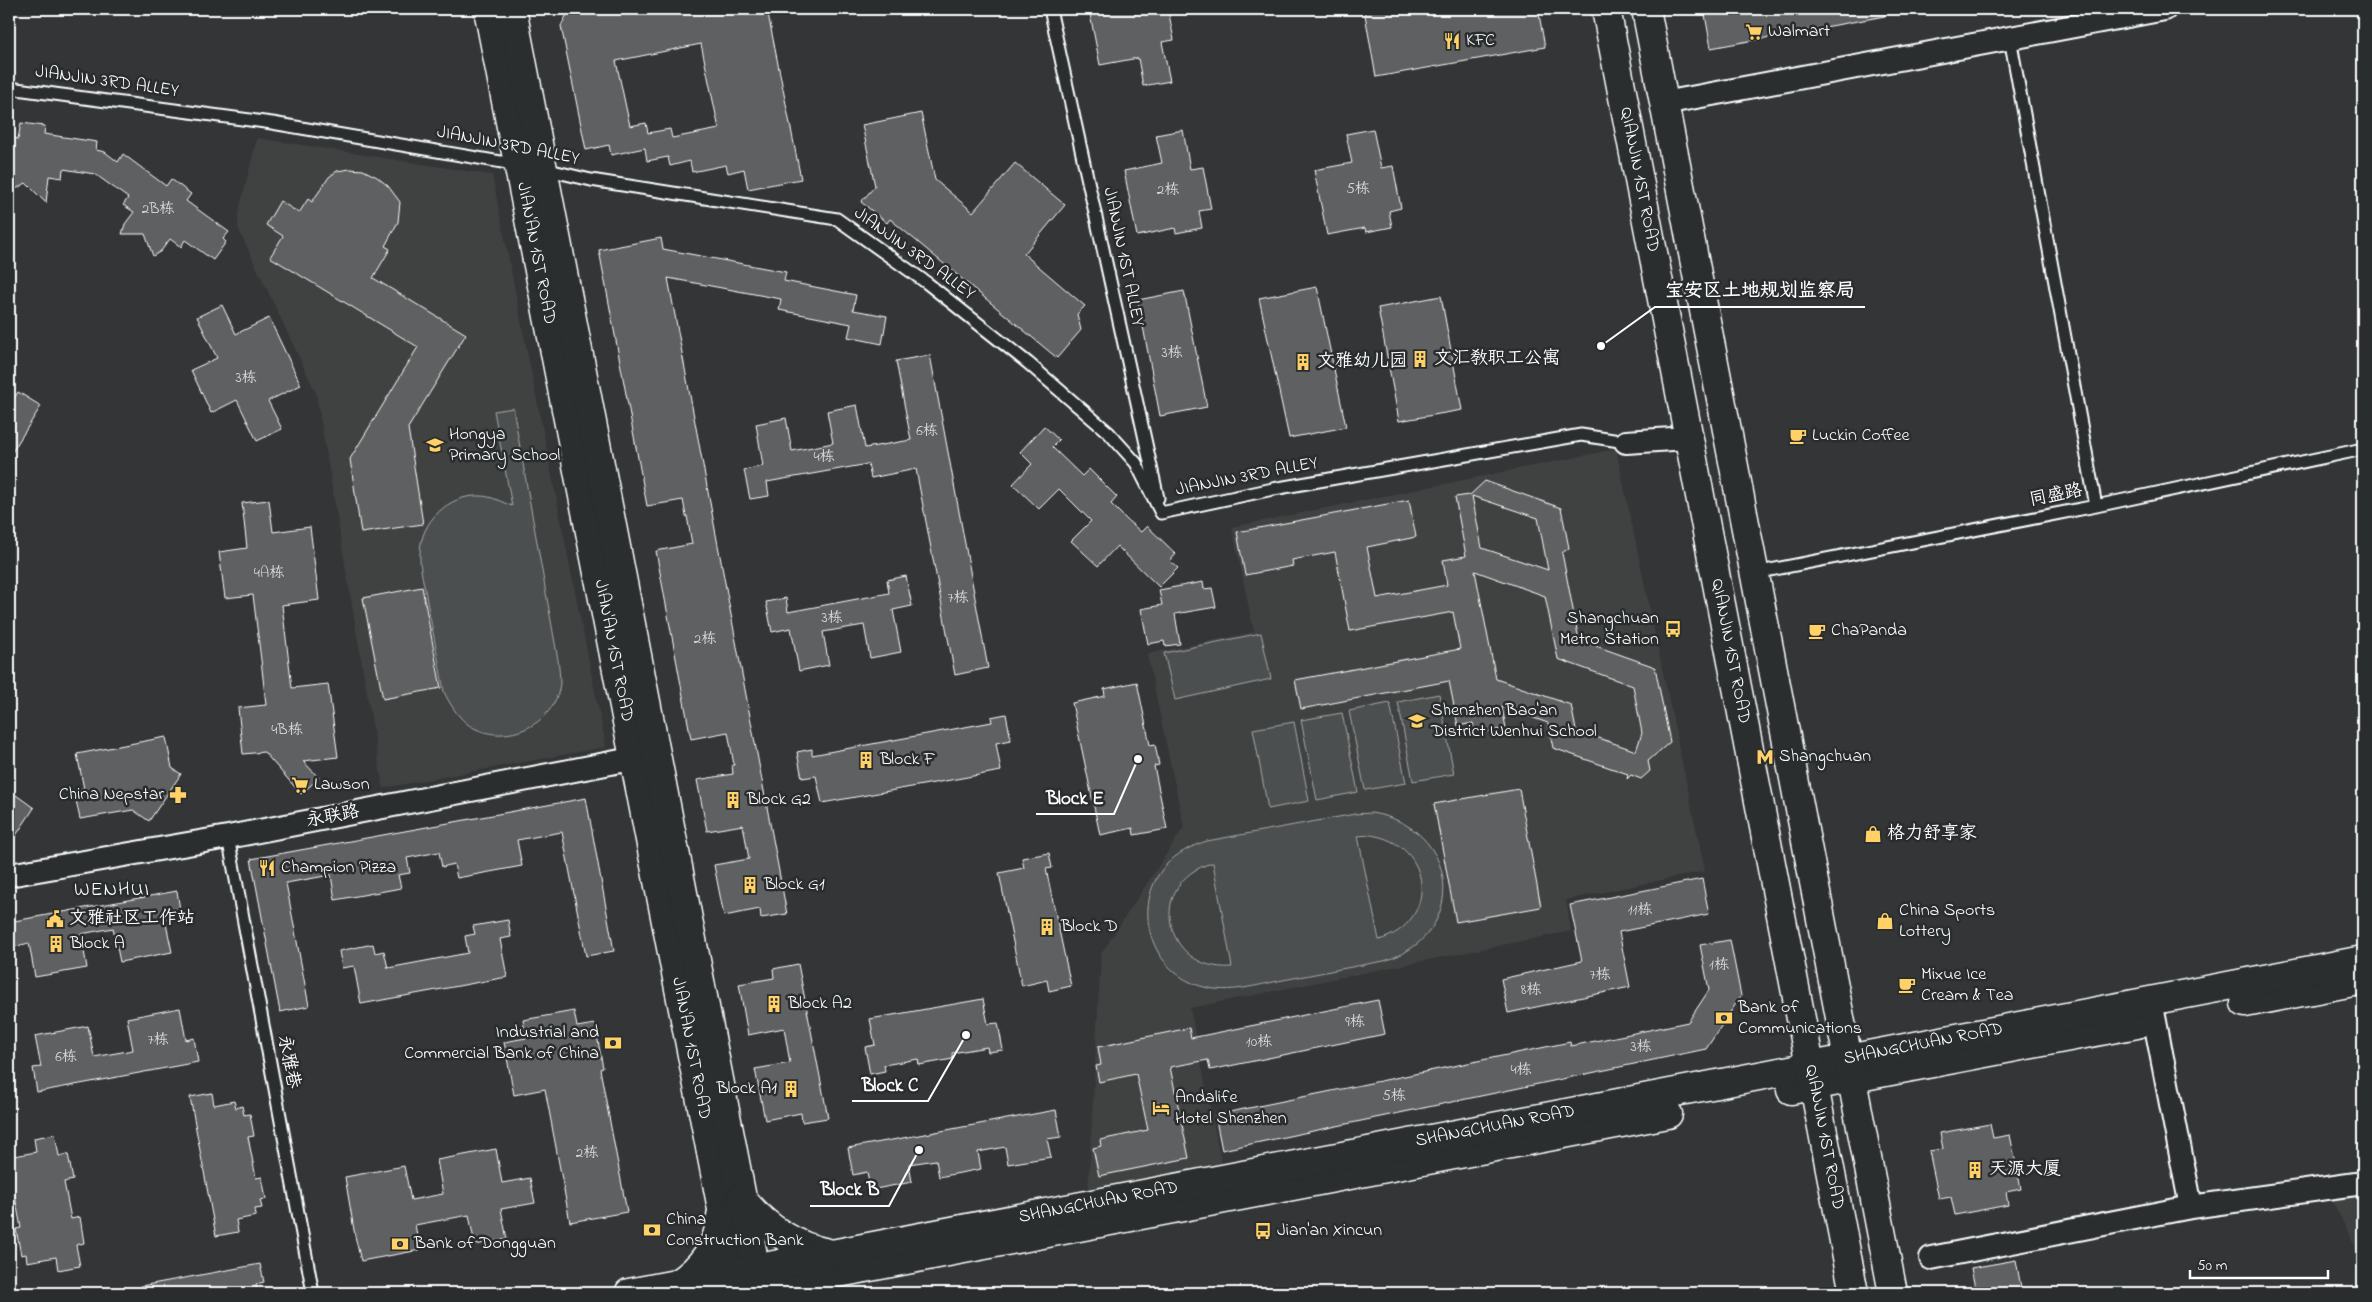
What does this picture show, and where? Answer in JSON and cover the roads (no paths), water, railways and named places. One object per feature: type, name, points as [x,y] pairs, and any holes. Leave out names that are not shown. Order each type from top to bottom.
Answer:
[{"type":"main road","name":"JIAN'AN 1ST ROAD","points":[[488,9],[531,167],[732,1202],[745,1286]]},
{"type":"main road","name":"JIAN'AN 1ST ROAD","points":[[512,9],[531,167]]},
{"type":"main road","name":"QIANJIN 1ST ROAD","points":[[1606,9],[1854,1293]]},
{"type":"main road","points":[[1646,9],[1893,1293]]},
{"type":"main road","name":"SHANGCHUAN ROAD","points":[[2153,1011],[2363,960]]},
{"type":"main road","name":"SHANGCHUAN ROAD","points":[[629,1293],[677,1284],[745,1286],[833,1264],[2153,1011],[2363,980]]},
{"type":"main road","points":[[677,1284],[691,1275],[708,1253],[720,1223],[732,1202],[752,1212],[778,1233],[813,1250],[833,1264],[808,1293]]},
{"type":"street","points":[[1664,103],[2165,9]]},
{"type":"street","points":[[1626,442],[1688,438]]},
{"type":"street","name":"永联路","points":[[9,876],[228,837],[646,756]]},
{"type":"street","points":[[2153,1011],[2191,1207]]},
{"type":"street","points":[[1932,1258],[2191,1207],[2363,1183]]},
{"type":"lane","name":"JIANJIN 1ST ALLEY","points":[[1050,9],[1161,512]]},
{"type":"lane","points":[[2010,38],[2096,506]]},
{"type":"lane","name":"JIANJIN 3RD ALLEY","points":[[9,88],[272,123],[531,167],[591,180],[837,219],[927,283],[1028,363],[1109,433],[1136,463],[1161,512],[1273,489],[1582,435],[1626,442]]},
{"type":"lane","name":"同盛路","points":[[1755,573],[2096,506],[2363,449]]},
{"type":"lane","name":"永雅巷","points":[[228,837],[313,1293]]},
{"type":"place","name":"Walmart","points":[[1754,32]]},
{"type":"place","name":"KFC","points":[[1452,41]]},
{"type":"place","name":"宝安区土地规划监察局","points":[[1601,346]]},
{"type":"place","name":"文汇教职工公寓","points":[[1420,359]]},
{"type":"place","name":"文雅幼儿园","points":[[1303,362]]},
{"type":"place","name":"Luckin Coffee","points":[[1798,436]]},
{"type":"place","name":"Hongya Primary School","points":[[435,445]]},
{"type":"place","name":"Shangchuan Metro Station","points":[[1673,629]]},
{"type":"place","name":"ChaPanda","points":[[1817,631]]},
{"type":"place","name":"Shenzhen Bao'an District Wenhui School","points":[[1417,721]]},
{"type":"place","name":"Shangchuan","points":[[1765,757]]},
{"type":"place","name":"Block E","points":[[1138,759]]},
{"type":"place","name":"Block F","points":[[866,760]]},
{"type":"place","name":"Lawson","points":[[300,785]]},
{"type":"place","name":"China Nepstar","points":[[178,795]]},
{"type":"place","name":"Block G2","points":[[733,800]]},
{"type":"place","name":"格力舒享家","points":[[1873,834]]},
{"type":"place","name":"Champion Pizza","points":[[267,868]]},
{"type":"place","name":"Block G1","points":[[750,885]]},
{"type":"place","name":"文雅社区工作站","points":[[55,919]]},
{"type":"place","name":"China Sports Lottery","points":[[1885,921]]},
{"type":"place","name":"Block D","points":[[1047,927]]},
{"type":"place","name":"Block A","points":[[56,944]]},
{"type":"place","name":"Mixue Ice Cream & Tea","points":[[1907,985]]},
{"type":"place","name":"Block A2","points":[[774,1004]]},
{"type":"place","name":"Bank of Communications","points":[[1724,1018]]},
{"type":"place","name":"Block C","points":[[966,1035]]},
{"type":"place","name":"Industrial and Commercial Bank of China","points":[[613,1043]]},
{"type":"place","name":"Block A1","points":[[791,1089]]},
{"type":"place","name":"Andalife Hotel Shenzhen","points":[[1161,1108]]},
{"type":"place","name":"Block B","points":[[919,1150]]},
{"type":"place","name":"天源大厦","points":[[1975,1170]]},
{"type":"place","name":"China Construction Bank","points":[[652,1230]]},
{"type":"place","name":"Jian'an Xincun","points":[[1263,1231]]},
{"type":"place","name":"Bank of Dongguan","points":[[400,1244]]},
{"type":"district","name":"WENHUI","points":[[112,890]]}]
